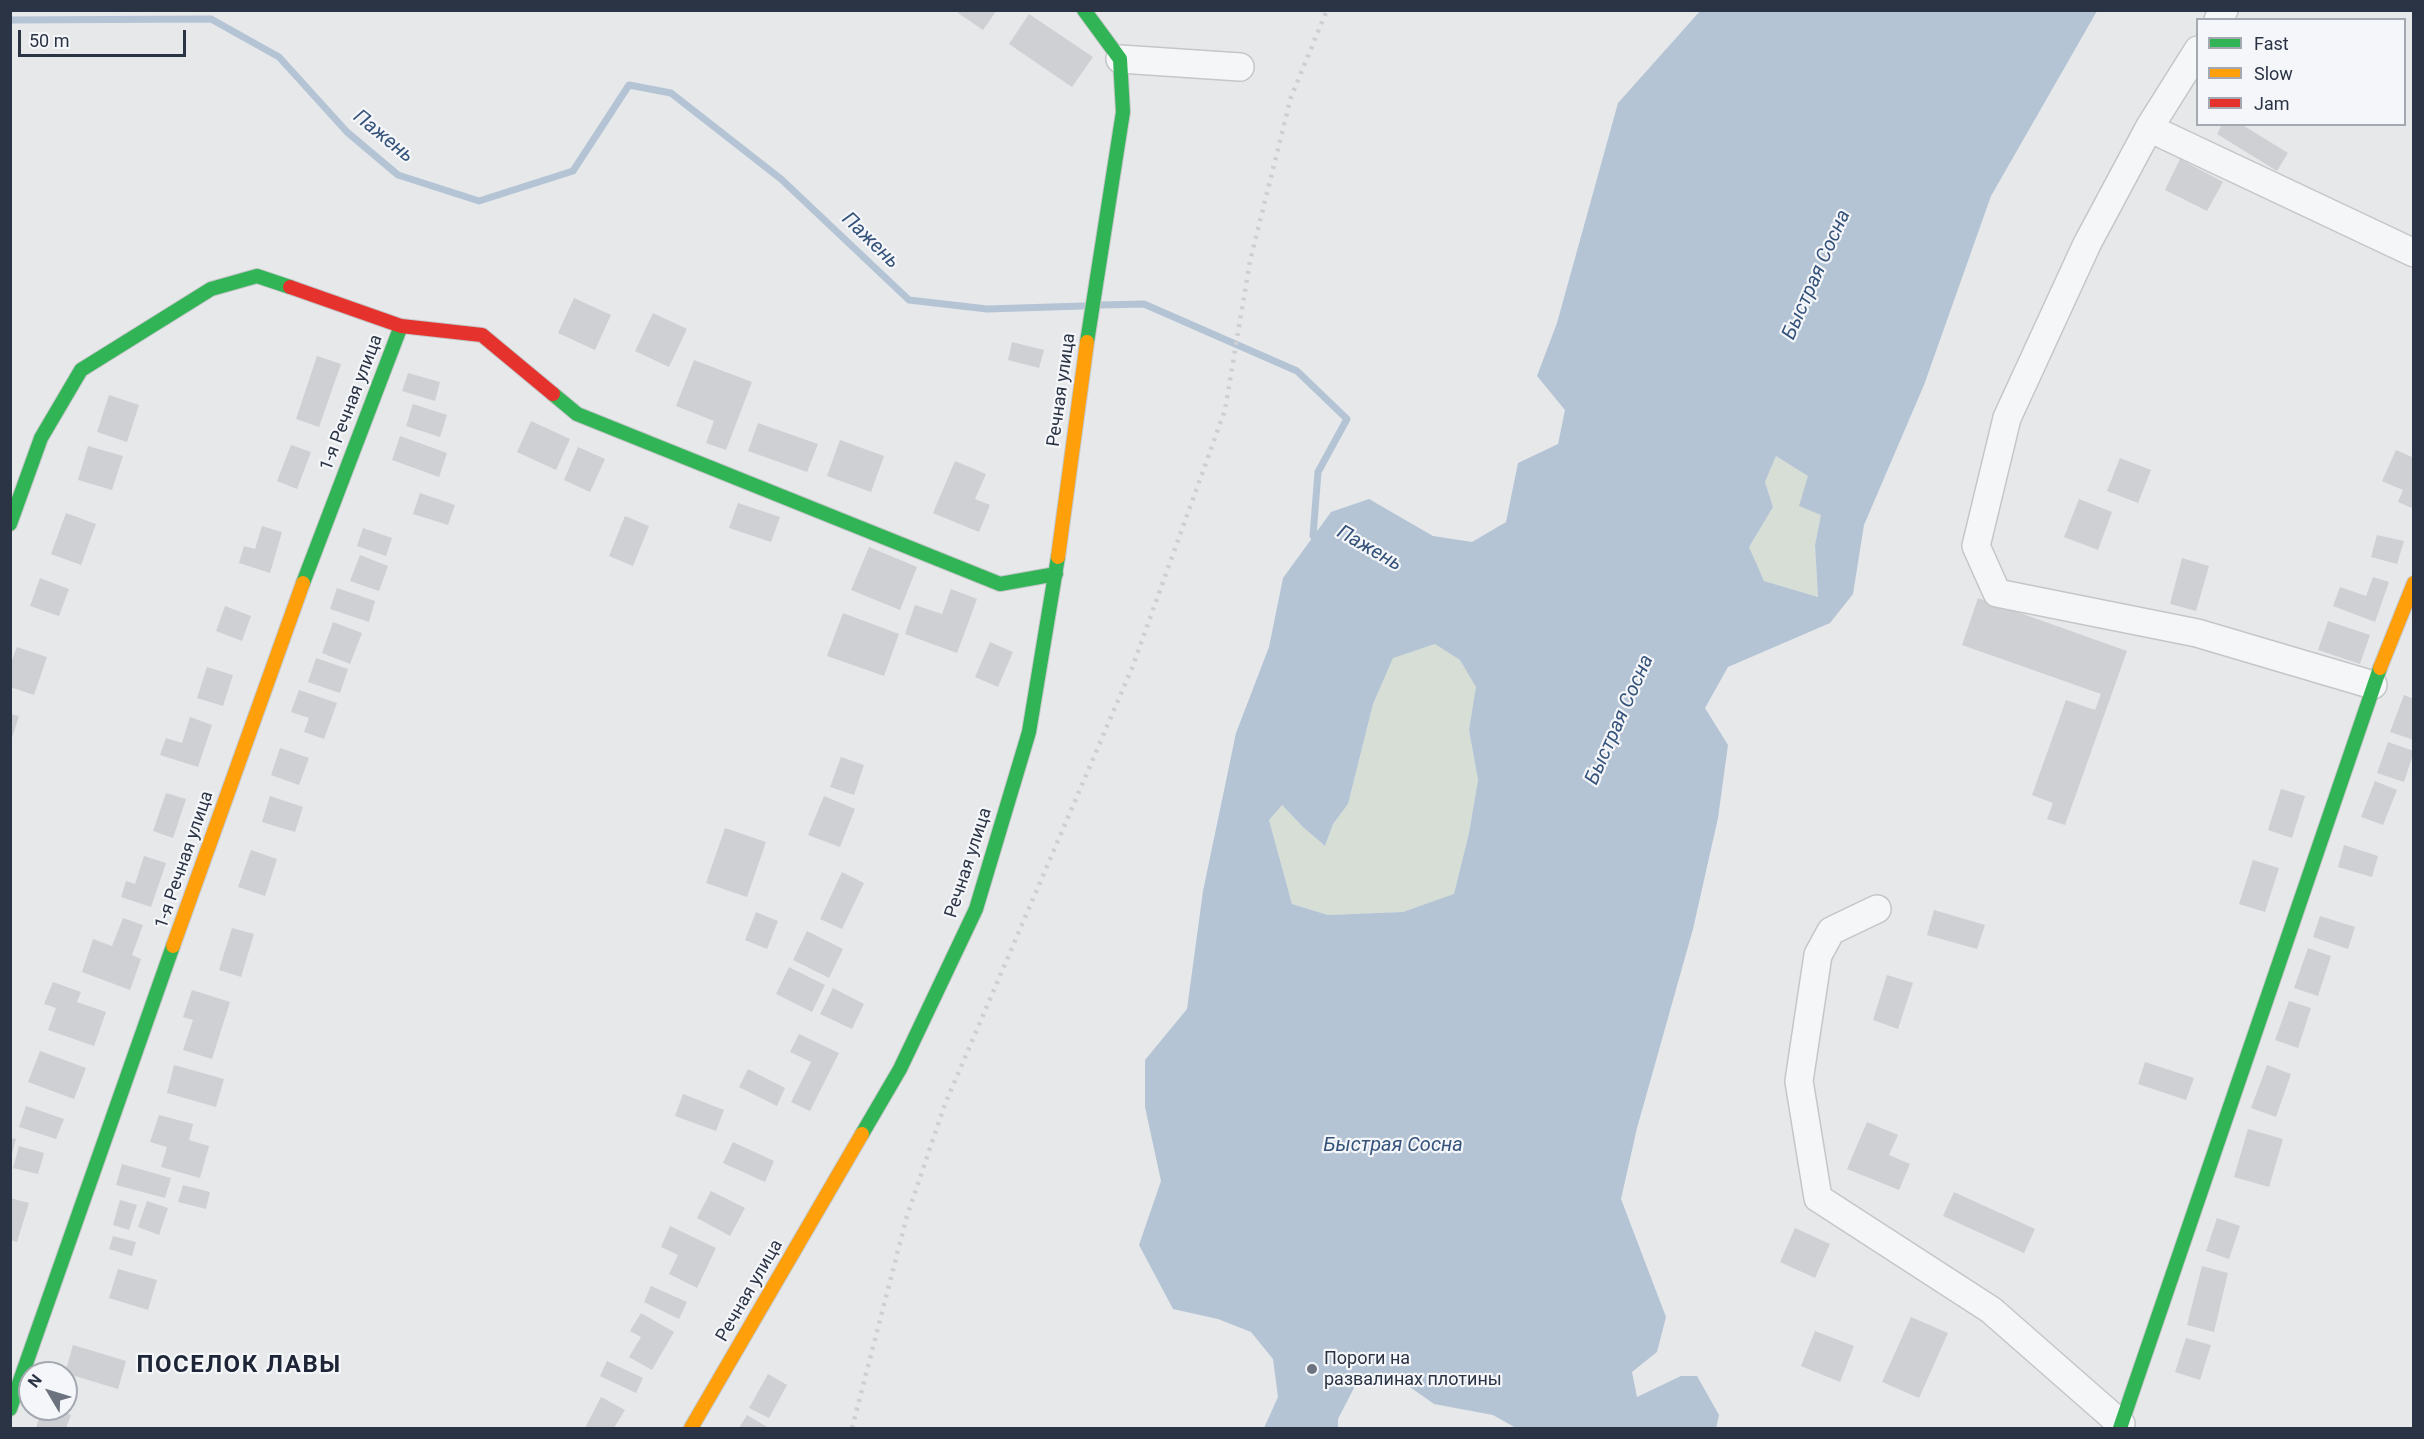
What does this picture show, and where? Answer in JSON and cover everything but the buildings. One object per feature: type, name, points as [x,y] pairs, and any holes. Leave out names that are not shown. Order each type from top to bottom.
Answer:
[{"type":"street","points":[[1084,10],[1120,59],[1240,67]]},
{"type":"street","points":[[2196,53],[2149,128],[2087,244],[2007,418],[1976,546],[1997,593],[2197,633],[2373,686]]},
{"type":"street","name":"Речная улица","points":[[691,1428],[900,1070],[976,909],[1029,732],[1056,574],[1095,281],[1116,166],[1123,112],[1120,59]]},
{"type":"street","points":[[2149,128],[2414,254]]},
{"type":"street","points":[[10,524],[41,438],[81,370],[211,289],[257,276],[401,327],[482,335],[577,414],[1000,584],[1056,574]]},
{"type":"street","name":"1-я Речная улица","points":[[10,1408],[276,655],[401,327]]},
{"type":"street","points":[[1877,909],[1831,931],[1818,955],[1799,1081],[1818,1198],[1990,1310],[2121,1426],[2373,686],[2414,583]]},
{"type":"shaded area","points":[[1776,456],[1809,476],[1821,515],[1815,545],[1818,597],[1764,581],[1748,547],[1773,507],[1765,482]]},
{"type":"shaded area","points":[[1436,644],[1460,660],[1477,687],[1469,730],[1478,780],[1469,833],[1454,895],[1403,912],[1328,915],[1292,904],[1269,820],[1281,804],[1325,846],[1333,824],[1348,804],[1373,704],[1393,657]]},
{"type":"water","name":"Быстрая Сосна","points":[[1701,10],[2097,11],[1991,196],[1924,385],[1864,525],[1853,594],[1830,623],[1728,667],[1705,708],[1728,745],[1718,818],[1693,929],[1637,1128],[1621,1199],[1666,1317],[1657,1352],[1632,1372],[1637,1397],[1681,1376],[1697,1376],[1719,1415],[1716,1428],[1516,1428],[1493,1415],[1434,1404],[1400,1380],[1356,1384],[1338,1419],[1338,1428],[1264,1428],[1278,1397],[1273,1359],[1251,1332],[1218,1319],[1173,1309],[1139,1245],[1161,1181],[1145,1107],[1145,1060],[1187,1009],[1203,891],[1236,733],[1269,647],[1283,578],[1331,512],[1369,499],[1433,536],[1472,542],[1506,522],[1518,463],[1558,444],[1565,410],[1537,376],[1557,323],[1618,103]],"holes":[[[1776,456],[1808,476],[1799,506],[1821,515],[1815,545],[1818,597],[1764,581],[1749,547],[1773,507],[1765,482]],[[1435,644],[1460,660],[1476,687],[1469,730],[1478,780],[1469,833],[1454,894],[1403,912],[1328,915],[1292,904],[1269,820],[1282,805],[1325,846],[1333,824],[1348,804],[1373,704],[1393,658]]]},
{"type":"waterway","name":"Пажень","points":[[10,20],[211,19],[279,57],[347,132],[398,175],[479,201],[573,171],[629,85],[671,93],[781,179],[909,300],[987,309],[1083,306]]},
{"type":"waterway","name":"Пажень","points":[[1100,305],[1144,304],[1297,371],[1347,419],[1318,472],[1313,536],[1320,540]]},
{"type":"railway","points":[[852,1428],[907,1216],[945,1104],[1132,668],[1225,410],[1250,261],[1291,97],[1327,10]]},
{"type":"traffic: fast","points":[[1084,10],[1120,59],[1123,112],[1087,342]]},
{"type":"traffic: fast","points":[[10,524],[41,438],[81,370],[211,289],[257,276],[290,287]]},
{"type":"traffic: fast","points":[[303,583],[401,326]]},
{"type":"traffic: fast","points":[[553,394],[577,414],[1000,584],[1056,574]]},
{"type":"traffic: fast","points":[[862,1134],[900,1069],[976,909],[1029,732],[1058,557]]},
{"type":"traffic: fast","points":[[2120,1428],[2380,668]]},
{"type":"traffic: fast","points":[[10,1409],[173,946]]},
{"type":"traffic: slow","points":[[1058,557],[1087,342]]},
{"type":"traffic: slow","points":[[173,946],[303,583]]},
{"type":"traffic: slow","points":[[2380,668],[2414,583]]},
{"type":"traffic: slow","points":[[691,1428],[862,1134]]},
{"type":"traffic: jam","points":[[290,287],[401,326],[482,335],[553,394]]},
{"type":"place","name":"Пороги на развалинах плотины","points":[[1312,1369]]},
{"type":"district","name":"ПОСЕЛОК ЛАВЫ","points":[[239,1366]]}]
